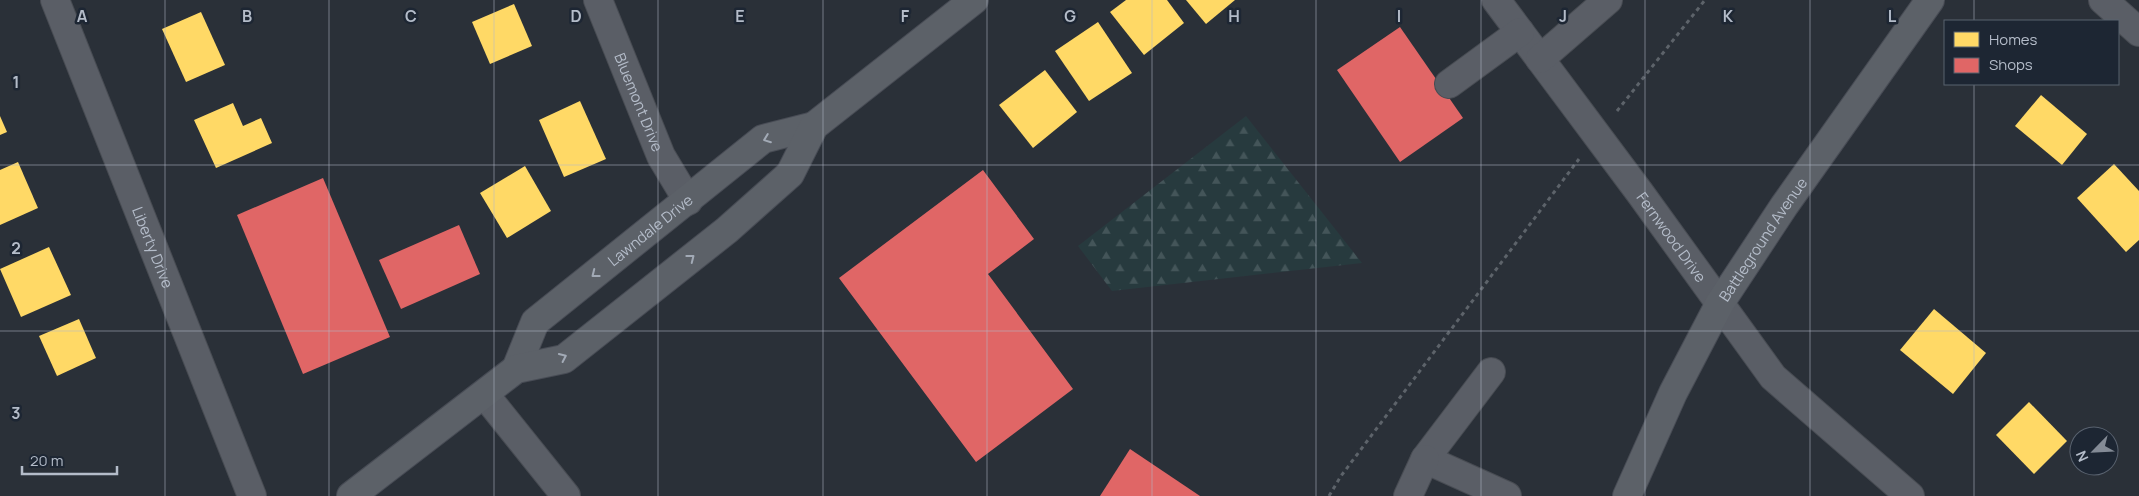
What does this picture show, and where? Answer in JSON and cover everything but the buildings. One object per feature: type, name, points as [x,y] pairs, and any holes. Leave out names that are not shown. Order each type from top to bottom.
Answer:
[{"type":"main road","name":"Lawndale Drive","points":[[351,496],[486,395],[516,369],[535,322],[763,139],[814,126],[974,0]]},
{"type":"main road","name":"Battleground Avenue","points":[[1627,496],[1674,393],[1720,303],[1784,206],[1930,0]]},
{"type":"main road","name":"Lawndale Drive","points":[[516,369],[564,359],[727,230],[790,174],[814,126]]},
{"type":"street","name":"Liberty Drive","points":[[55,0],[252,496]]},
{"type":"street","name":"Bluemont Drive","points":[[598,0],[661,156],[688,201]]},
{"type":"street","name":"Fernwood Drive","points":[[1496,0],[1773,377],[1910,496]]},
{"type":"street","points":[[1540,59],[1608,0]]},
{"type":"street","points":[[2103,0],[2139,32]]},
{"type":"street","points":[[1449,84],[1520,32]]},
{"type":"street","points":[[1408,496],[1426,459],[1490,372]]},
{"type":"street","points":[[486,395],[566,496]]},
{"type":"street","points":[[1426,459],[1507,496]]},
{"type":"path","points":[[1328,496],[1341,476],[1597,136],[1705,0]]},
{"type":"green space","points":[[1246,116],[1362,263],[1112,291],[1078,246]]}]
